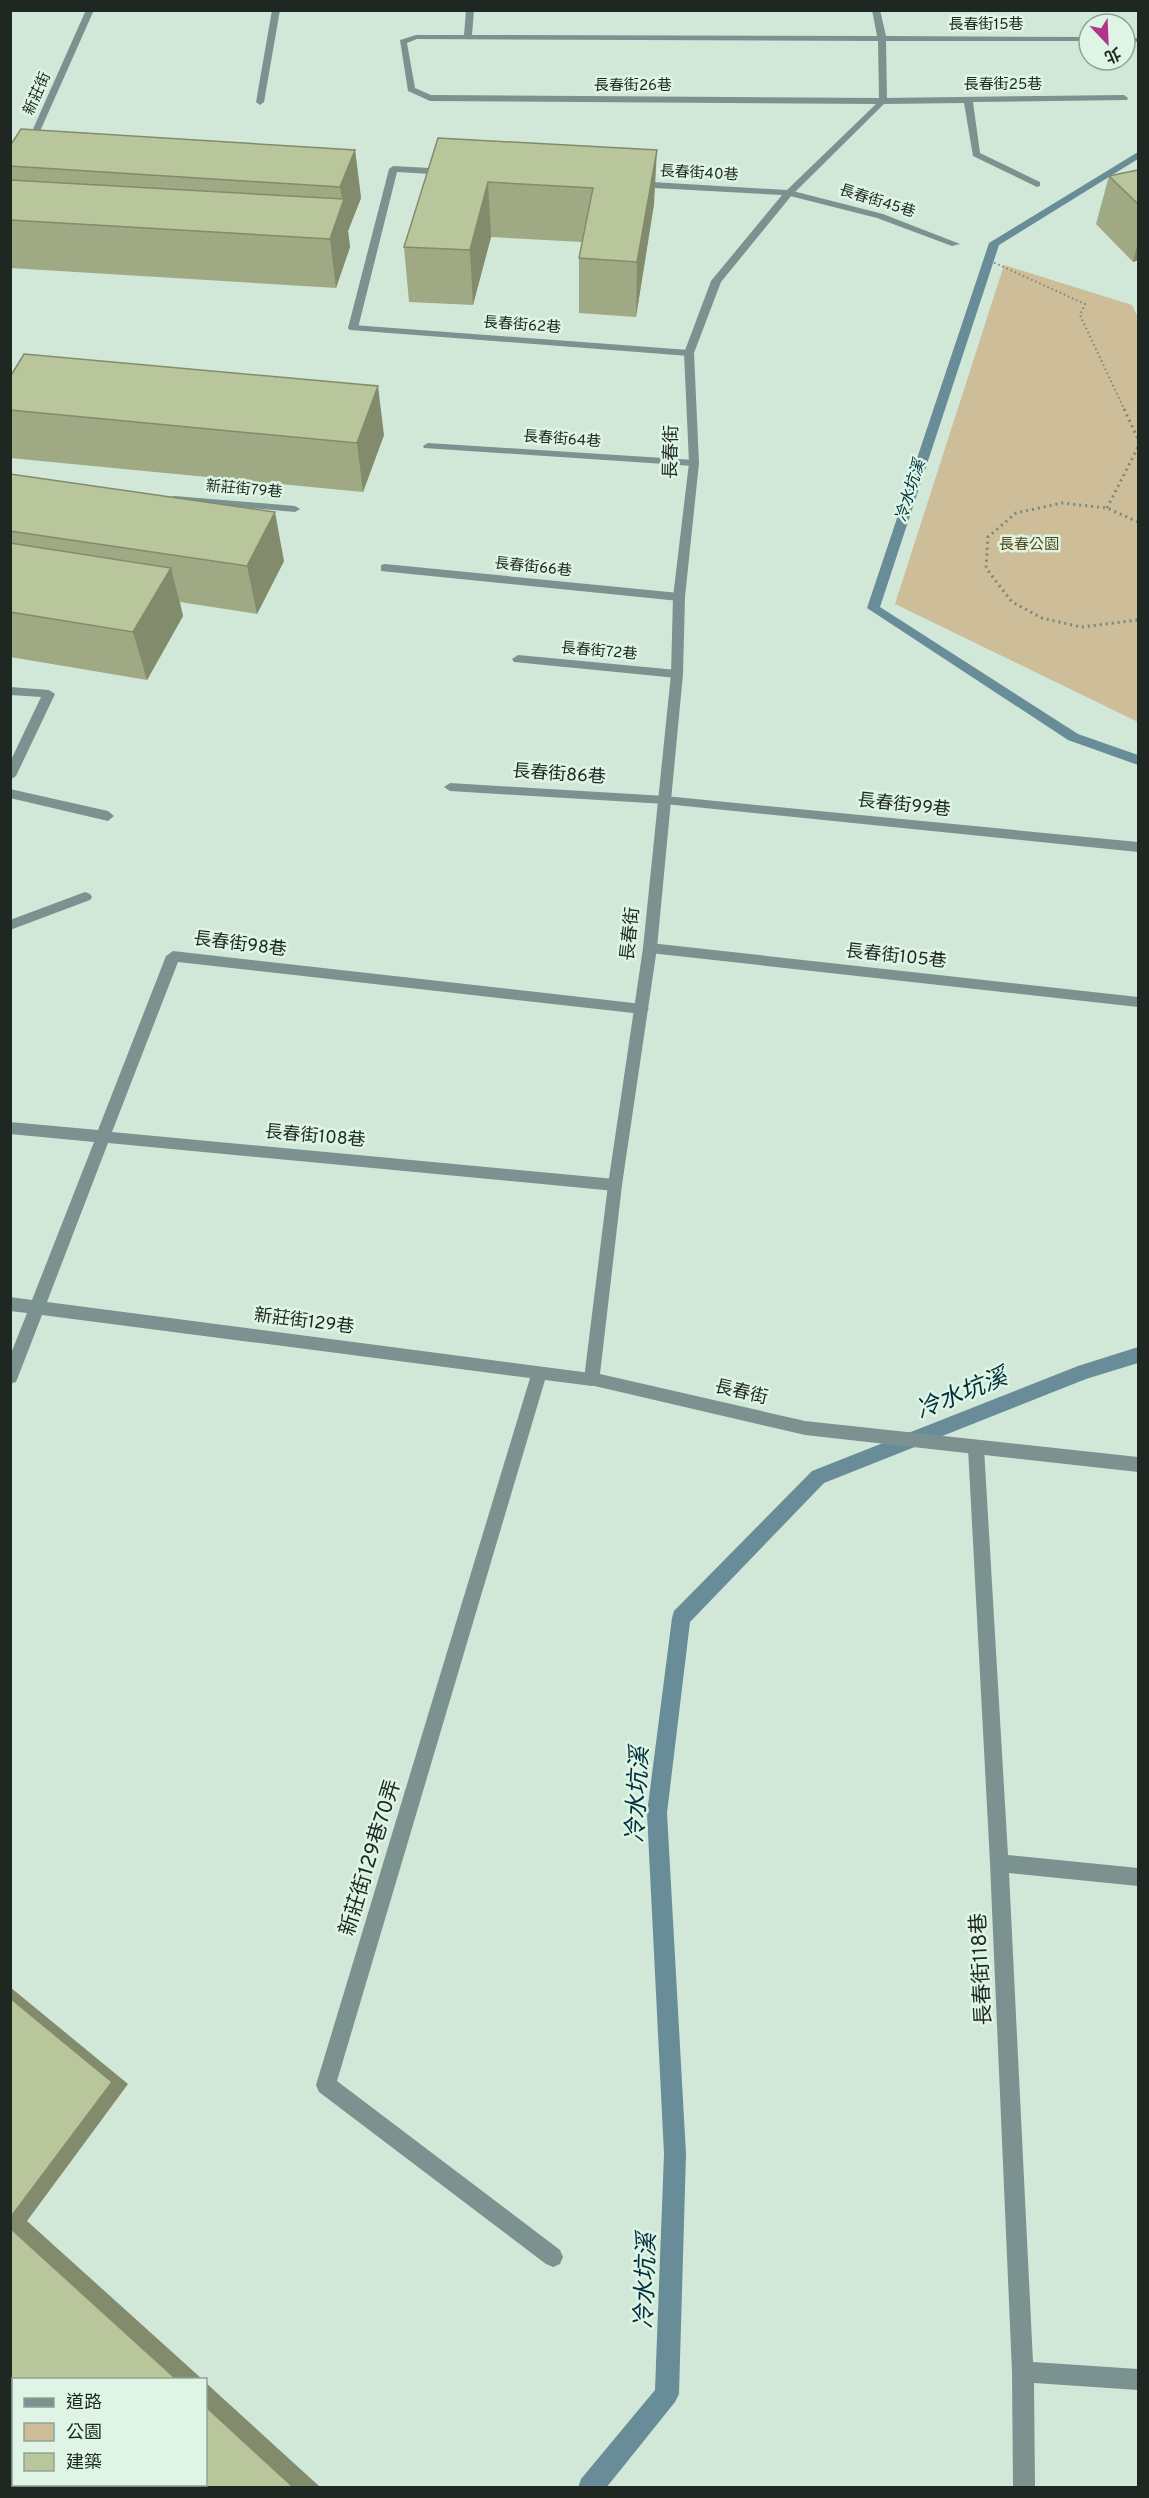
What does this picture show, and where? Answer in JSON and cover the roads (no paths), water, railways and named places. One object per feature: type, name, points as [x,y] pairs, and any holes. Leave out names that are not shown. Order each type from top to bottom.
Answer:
[{"type":"street","name":"新莊街","points":[[25,157],[90,10]]},
{"type":"street","points":[[260,102],[276,10]]},
{"type":"street","points":[[468,37],[470,10]]},
{"type":"street","points":[[876,10],[882,38],[883,101]]},
{"type":"street","name":"長春街15巷","points":[[405,63],[403,42],[416,37],[1077,39]]},
{"type":"street","name":"長春街26巷","points":[[405,63],[411,89],[430,98],[883,101]]},
{"type":"street","name":"長春街25巷","points":[[883,101],[1124,98]]},
{"type":"street","points":[[968,99],[976,154],[1037,184]]},
{"type":"street","name":"長春街","points":[[883,101],[789,193],[716,281],[689,353],[694,463],[679,597],[677,674],[650,948],[615,1185],[592,1379],[805,1428],[976,1449],[1138,1465]]},
{"type":"street","name":"長春街62巷","points":[[463,173],[393,169],[353,328],[689,353]]},
{"type":"street","name":"長春街40巷","points":[[626,183],[789,193]]},
{"type":"street","name":"長春街45巷","points":[[789,193],[880,216],[955,244]]},
{"type":"street","name":"長春街64巷","points":[[428,447],[694,463]]},
{"type":"street","name":"新莊街79巷","points":[[165,498],[295,509]]},
{"type":"street","name":"長春街66巷","points":[[385,568],[679,597]]},
{"type":"street","name":"長春街72巷","points":[[518,659],[677,674]]},
{"type":"street","points":[[10,691],[49,694],[10,776]]},
{"type":"street","name":"長春街86巷","points":[[450,787],[665,800]]},
{"type":"street","points":[[10,793],[108,816]]},
{"type":"street","name":"長春街99巷","points":[[665,800],[1138,847]]},
{"type":"street","points":[[10,925],[85,897]]},
{"type":"street","name":"長春街105巷","points":[[650,948],[1138,1002]]},
{"type":"street","name":"長春街98巷","points":[[10,1377],[173,956],[642,1009]]},
{"type":"street","name":"長春街108巷","points":[[10,1128],[615,1185]]},
{"type":"street","name":"新莊街129巷","points":[[10,1304],[592,1379]]},
{"type":"street","name":"新莊街129巷70弄","points":[[540,1372],[326,2085],[553,2257]]},
{"type":"street","name":"長春街118巷","points":[[976,1449],[999,1863],[1023,2372],[1024,2487]]},
{"type":"street","points":[[999,1863],[1138,1877]]},
{"type":"street","points":[[1023,2372],[1138,2379]]},
{"type":"waterway","name":"冷水坑溪","points":[[1138,155],[994,243],[873,608],[1073,737],[1138,760]]},
{"type":"waterway","name":"冷水坑溪","points":[[590,2488],[667,2394],[675,2154],[657,1813],[681,1618],[818,1477],[1084,1372],[1138,1355]]},
{"type":"park label","name":"長春公園","points":[[1029,545]]}]
